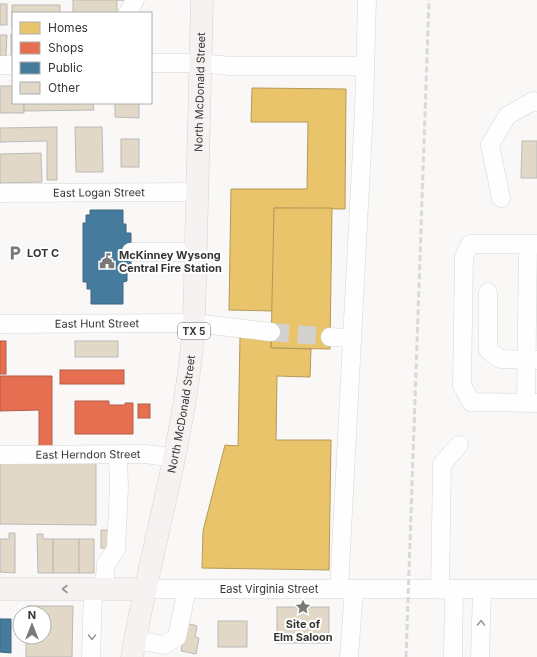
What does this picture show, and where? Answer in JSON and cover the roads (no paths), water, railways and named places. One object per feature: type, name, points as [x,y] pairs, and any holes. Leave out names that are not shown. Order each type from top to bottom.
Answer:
[{"type":"main road","name":"North McDonald Street","points":[[134,649],[176,458],[189,386],[194,323],[202,0]]},
{"type":"main road","name":"East Virginia Street","points":[[0,589],[146,590]]},
{"type":"street","points":[[129,12],[135,0]]},
{"type":"street","points":[[349,657],[347,590],[351,338],[367,0]]},
{"type":"street","points":[[152,63],[201,63],[230,66],[365,66]]},
{"type":"street","points":[[0,65],[12,65]]},
{"type":"street","points":[[501,198],[490,145],[507,116],[533,101],[537,102]]},
{"type":"street","name":"East Logan Street","points":[[0,193],[197,192]]},
{"type":"street","points":[[470,244],[532,244],[531,402],[471,402],[462,385],[464,257],[470,244]]},
{"type":"street","points":[[131,252],[196,252]]},
{"type":"street","points":[[488,292],[488,350],[500,359],[532,360]]},
{"type":"street","name":"East Hunt Street","points":[[0,324],[194,323],[271,332]]},
{"type":"street","points":[[330,337],[351,338]]},
{"type":"street","points":[[453,657],[447,590],[442,464],[459,446]]},
{"type":"street","name":"East Herndon Street","points":[[0,455],[153,455],[176,458]]},
{"type":"street","points":[[92,657],[99,589],[106,564],[116,549],[119,488],[118,455]]},
{"type":"street","points":[[134,649],[164,645],[177,637],[187,589]]},
{"type":"street","name":"East Virginia Street","points":[[146,590],[537,590]]},
{"type":"street","points":[[480,657],[482,590]]},
{"type":"tunnel","points":[[271,332],[330,337]]},
{"type":"railway","points":[[406,657],[429,0]]},
{"type":"place","name":"LOT C","points":[[15,253]]},
{"type":"place","name":"McKinney Wysong Central Fire Station","points":[[107,261]]},
{"type":"place","name":"Site of Elm Saloon","points":[[303,607]]}]
